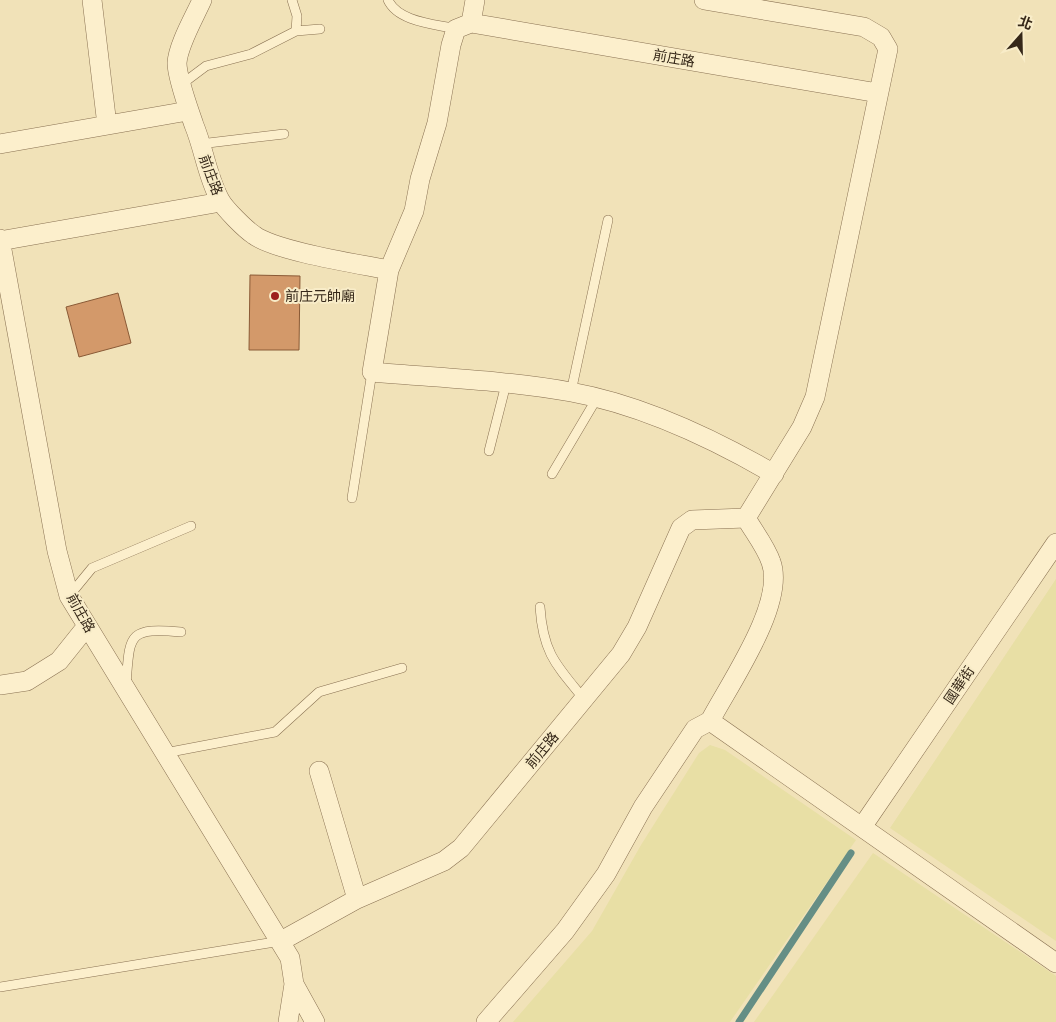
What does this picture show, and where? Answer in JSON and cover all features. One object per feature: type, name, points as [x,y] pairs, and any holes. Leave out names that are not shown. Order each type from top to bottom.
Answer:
[{"type":"street","points":[[92,0],[107,125]]},
{"type":"street","name":"前庄路","points":[[202,0],[189,31],[180,46],[177,65],[188,111],[212,183],[221,202],[254,236],[283,247],[389,270]]},
{"type":"street","points":[[474,0],[464,26],[451,45],[437,123],[420,179],[414,211],[389,270],[372,372],[506,384],[571,392],[597,398],[658,417],[736,452],[774,474]]},
{"type":"street","points":[[486,1022],[565,931],[606,874],[643,807],[695,729],[710,721],[766,617],[774,591],[771,562],[746,518],[802,427],[815,397],[888,50],[881,37],[864,27],[704,0]]},
{"type":"street","name":"前庄路","points":[[464,26],[878,93]]},
{"type":"street","points":[[0,144],[188,111]]},
{"type":"street","points":[[0,240],[221,202]]},
{"type":"street","name":"前庄路","points":[[0,240],[57,551],[69,596],[290,958],[294,984],[288,1022]]},
{"type":"street","name":"前庄路","points":[[280,942],[357,899],[444,861],[461,848],[621,654],[637,627],[682,528],[692,520],[746,518]]},
{"type":"street","name":"國華街","points":[[862,827],[1056,543]]},
{"type":"street","points":[[0,685],[27,681],[59,661],[87,626]]},
{"type":"street","points":[[710,721],[1056,962]]},
{"type":"street","points":[[319,771],[357,899]]},
{"type":"street","points":[[294,984],[315,1022]]},
{"type":"lane","points":[[292,0],[297,16],[296,32]]},
{"type":"lane","points":[[388,0],[390,6],[402,16],[464,26]]},
{"type":"lane","points":[[182,84],[206,66],[251,54],[296,32],[320,29]]},
{"type":"lane","points":[[200,144],[284,134]]},
{"type":"lane","points":[[571,392],[608,220]]},
{"type":"lane","points":[[352,498],[372,372]]},
{"type":"lane","points":[[489,451],[506,384]]},
{"type":"lane","points":[[552,474],[597,398]]},
{"type":"lane","points":[[69,596],[92,568],[191,526]]},
{"type":"lane","points":[[540,607],[542,630],[552,660],[584,699]]},
{"type":"lane","points":[[126,687],[130,646],[137,635],[151,629],[181,632]]},
{"type":"lane","points":[[165,753],[274,732],[319,692],[402,668]]},
{"type":"lane","points":[[0,987],[280,942]]},
{"type":"shaded area","points":[[1056,579],[1056,941],[890,828]]},
{"type":"shaded area","points":[[710,745],[725,750],[856,840],[730,1022],[513,1022],[592,931],[641,845],[699,753]]},
{"type":"shaded area","points":[[873,853],[1056,976],[1056,1022],[754,1022]]},
{"type":"building","name":"前庄元帥廟","points":[[250,275],[300,276],[299,350],[249,350]]},
{"type":"building","points":[[118,293],[131,343],[79,357],[66,307]]},
{"type":"waterway","points":[[739,1022],[851,853]]},
{"type":"place","name":"前庄元帥廟","points":[[275,296]]}]
